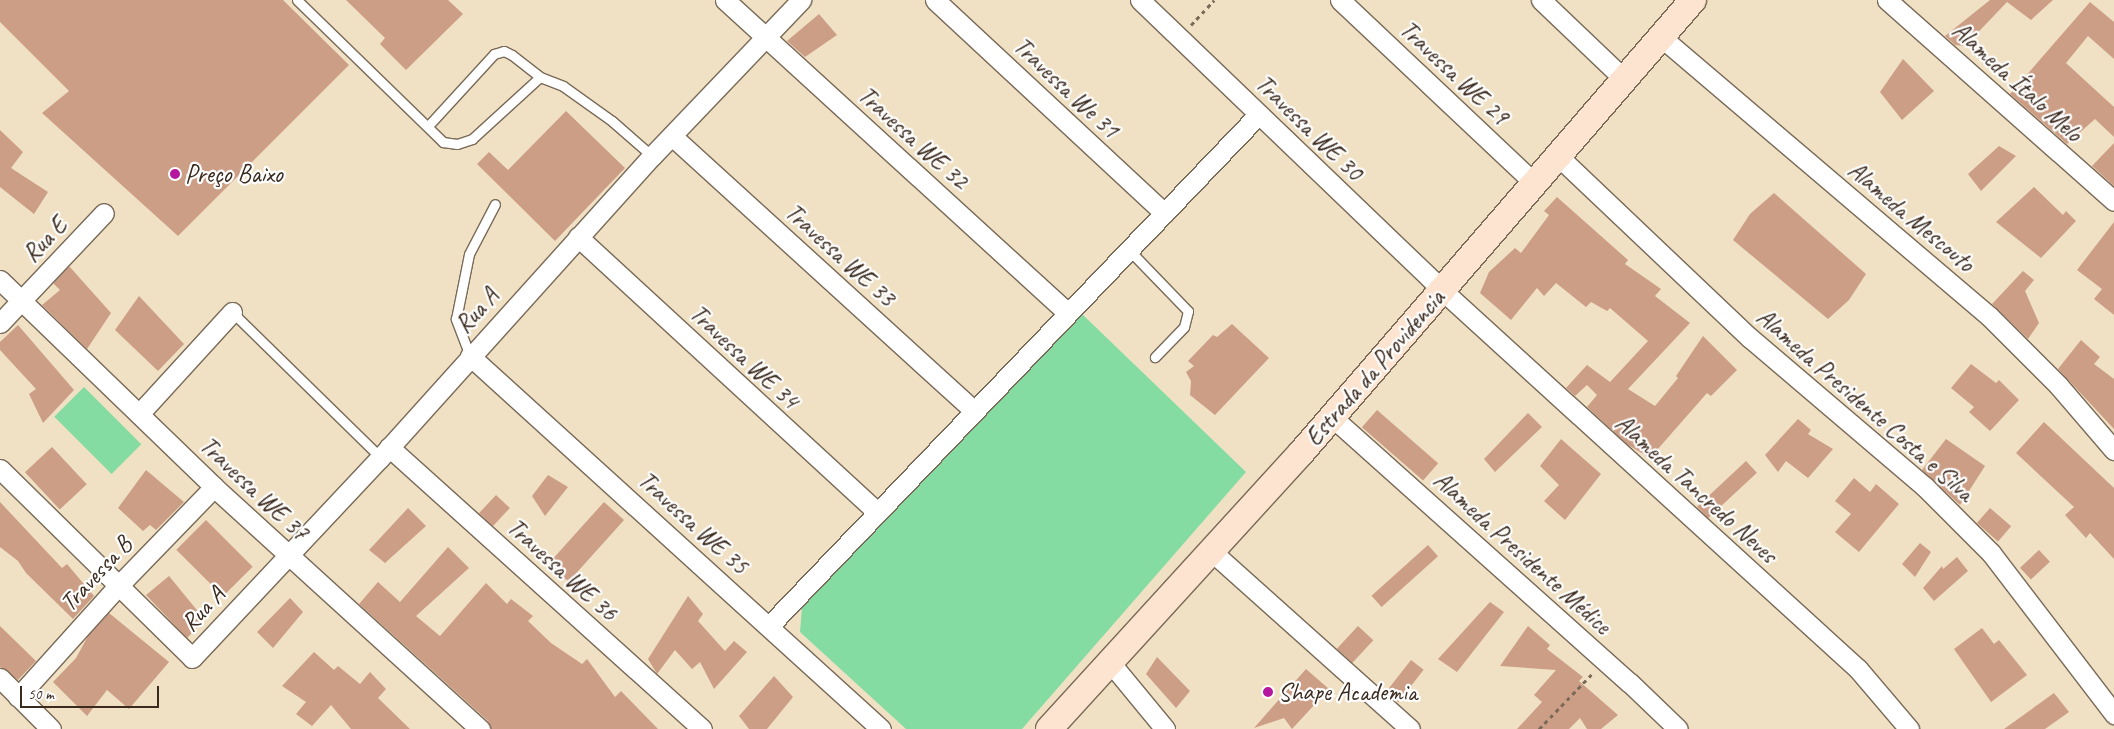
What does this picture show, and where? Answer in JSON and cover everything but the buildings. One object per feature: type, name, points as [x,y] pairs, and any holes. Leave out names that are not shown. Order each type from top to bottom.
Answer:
[{"type":"main road","name":"Estrada da Providencia","points":[[1049,729],[1332,417],[1693,0]]},
{"type":"street","name":"Travessa WE 32","points":[[725,0],[1068,313]]},
{"type":"street","name":"Rua A","points":[[118,586],[192,658],[384,452],[652,156],[801,0]]},
{"type":"street","name":"Travessa We 31","points":[[934,0],[1164,213]]},
{"type":"street","name":"Travessa WE 30","points":[[1140,0],[1443,291]]},
{"type":"street","name":"Travessa WE 29","points":[[1340,0],[1534,183]]},
{"type":"street","points":[[1541,0],[1624,79]]},
{"type":"street","name":"Alameda Ítalo Melo","points":[[1887,0],[2114,202]]},
{"type":"street","name":"Alameda Mescouto","points":[[1661,37],[1989,316],[2058,385],[2114,450]]},
{"type":"street","points":[[769,626],[1258,115]]},
{"type":"street","name":"Travessa WE 33","points":[[672,136],[974,411]]},
{"type":"street","name":"Alameda Presidente Costa e Silva","points":[[1558,156],[1750,338],[1925,487],[1991,553],[2114,714]]},
{"type":"street","name":"Rua E","points":[[0,323],[104,213]]},
{"type":"street","name":"Travessa WE 34","points":[[578,237],[877,512]]},
{"type":"street","name":"Travessa WE 37","points":[[0,280],[214,486],[480,729]]},
{"type":"street","name":"Alameda Tancredo Neves","points":[[1443,291],[1858,669],[1909,729]]},
{"type":"street","points":[[139,414],[232,312]]},
{"type":"street","name":"Travessa WE 35","points":[[470,356],[881,729]]},
{"type":"street","name":"Alameda Presidente Médice","points":[[1332,417],[1605,660],[1678,729]]},
{"type":"street","name":"Travessa WE 36","points":[[384,452],[702,729]]},
{"type":"street","points":[[0,469],[118,586]]},
{"type":"street","name":"Travessa B","points":[[18,697],[118,586],[214,486]]},
{"type":"street","points":[[1210,550],[1410,729]]},
{"type":"street","points":[[1109,662],[1165,729]]},
{"type":"street","points":[[0,678],[50,729]]},
{"type":"lane","points":[[297,0],[443,142],[457,144],[472,139],[540,76]]},
{"type":"lane","points":[[428,126],[494,54],[504,51],[540,76],[563,86],[612,121],[652,156]]},
{"type":"lane","points":[[470,356],[456,319],[469,254],[495,204]]},
{"type":"lane","points":[[1129,250],[1188,311],[1184,327],[1156,357]]},
{"type":"lane","points":[[232,312],[384,452]]},
{"type":"path","points":[[1180,38],[1214,0]]},
{"type":"path","points":[[1539,729],[1605,660]]},
{"type":"green space","points":[[1082,314],[1246,472],[1022,729],[906,729],[800,632],[802,607]]},
{"type":"green space","points":[[84,387],[141,444],[112,474],[54,417]]},
{"type":"place","name":"Preço Baixo","points":[[175,174]]},
{"type":"place","name":"Shape Academia","points":[[1268,692]]}]
